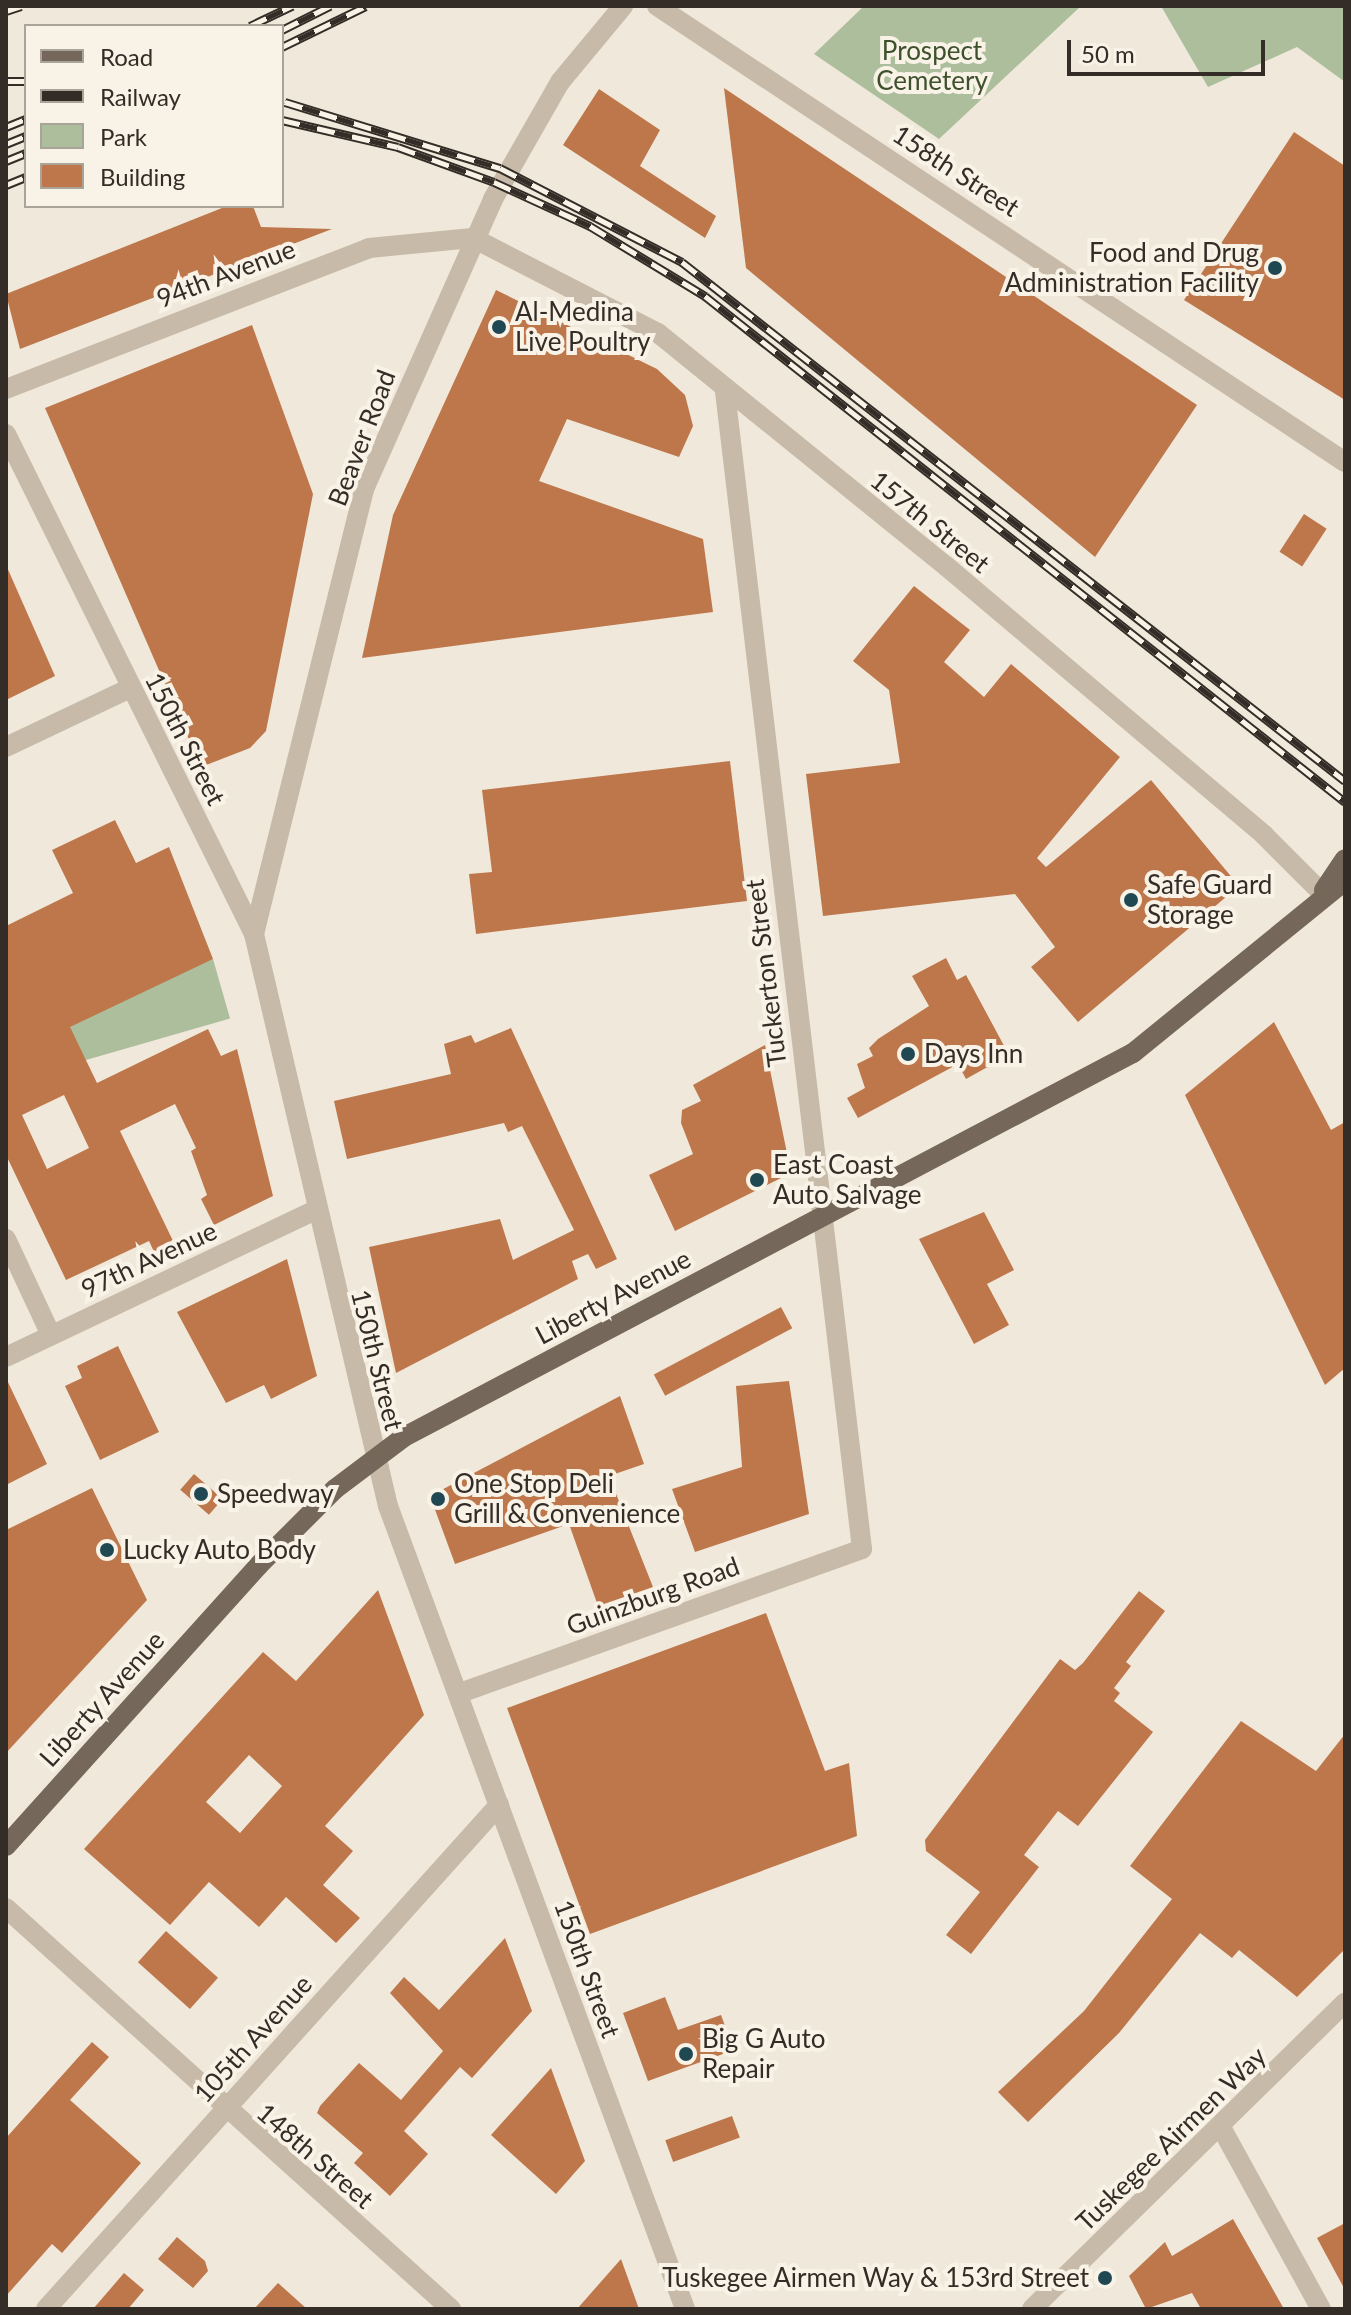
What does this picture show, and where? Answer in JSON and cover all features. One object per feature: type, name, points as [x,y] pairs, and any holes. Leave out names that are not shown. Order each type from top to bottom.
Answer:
[{"type":"main road","name":"Liberty Avenue","points":[[1322,893],[1345,859]]},
{"type":"main road","name":"Liberty Avenue","points":[[6,1846],[258,1566],[404,1437],[1133,1053],[1322,893],[1345,881]]},
{"type":"street","name":"Beaver Road","points":[[254,934],[365,487],[473,238],[560,82],[623,6]]},
{"type":"street","name":"158th Street","points":[[657,6],[1345,462]]},
{"type":"street","name":"94th Avenue","points":[[6,389],[369,248],[473,238]]},
{"type":"street","name":"157th Street","points":[[473,238],[658,333],[725,391],[969,586],[1264,835],[1322,893]]},
{"type":"street","name":"Tuckerton Street","points":[[725,391],[820,1217],[862,1549]]},
{"type":"street","name":"150th Street","points":[[6,434],[254,934],[314,1211],[376,1459],[499,1805],[685,2309]]},
{"type":"street","points":[[6,747],[130,688]]},
{"type":"street","name":"97th Avenue","points":[[6,1357],[314,1211]]},
{"type":"street","points":[[6,1239],[51,1335]]},
{"type":"street","name":"Guinzburg Road","points":[[460,1693],[862,1549]]},
{"type":"street","name":"105th Avenue","points":[[46,2309],[499,1805]]},
{"type":"street","name":"148th Street","points":[[6,1908],[223,2111],[451,2309]]},
{"type":"street","name":"Tuskegee Airmen Way","points":[[1032,2309],[1222,2129],[1345,2003]]},
{"type":"street","points":[[1222,2129],[1321,2309]]},
{"type":"green space","name":"Prospect Cemetery","points":[[864,6],[1081,6],[939,139],[814,54]]},
{"type":"green space","points":[[1161,6],[1345,6],[1345,82],[1297,47],[1208,87]]},
{"type":"green space","points":[[213,959],[230,1019],[78,1062],[61,1003]]},
{"type":"building","points":[[724,88],[1197,405],[1095,557],[746,268]]},
{"type":"building","points":[[599,89],[660,130],[640,166],[716,216],[705,238],[563,145]]},
{"type":"building","name":"Food and Drug Administration Facility","points":[[1294,132],[1345,166],[1345,400],[1184,300]]},
{"type":"building","points":[[222,208],[254,208],[261,227],[332,229],[20,349],[6,294]]},
{"type":"building","points":[[496,290],[657,369],[685,395],[693,426],[679,457],[567,419],[539,481],[703,539],[713,612],[362,658],[393,515]]},
{"type":"building","points":[[252,325],[313,494],[266,731],[250,748],[201,767],[45,408]]},
{"type":"building","points":[[1304,514],[1327,529],[1302,566],[1279,552]]},
{"type":"building","points":[[6,565],[55,676],[6,700]]},
{"type":"building","points":[[914,586],[970,630],[944,662],[984,697],[1011,664],[1120,757],[1037,858],[1046,867],[1151,780],[1239,886],[1078,1022],[1031,967],[1055,947],[1015,894],[823,916],[806,774],[900,763],[889,690],[853,661]]},
{"type":"building","points":[[730,761],[747,901],[476,934],[469,874],[492,872],[482,790]]},
{"type":"building","points":[[115,820],[136,863],[169,847],[213,959],[70,1027],[97,1083],[208,1029],[221,1056],[237,1049],[273,1196],[214,1225],[201,1199],[207,1195],[191,1151],[196,1148],[175,1104],[120,1131],[175,1245],[155,1254],[149,1241],[66,1280],[6,1155],[6,926],[73,893],[52,850]],"holes":[[[64,1095],[89,1148],[47,1169],[22,1115]]]},
{"type":"building","points":[[946,958],[957,980],[966,975],[1009,1055],[966,1079],[958,1064],[858,1118],[847,1098],[865,1088],[857,1064],[873,1056],[869,1048],[878,1039],[929,1006],[912,976]]},
{"type":"building","points":[[1274,1022],[1331,1130],[1345,1122],[1345,1368],[1325,1385],[1185,1095]]},
{"type":"building","points":[[511,1028],[617,1259],[596,1269],[588,1254],[572,1261],[578,1279],[396,1373],[369,1247],[500,1219],[513,1260],[574,1230],[522,1126],[508,1132],[504,1123],[347,1159],[334,1101],[451,1074],[444,1044],[471,1035],[475,1043]]},
{"type":"building","points":[[765,1045],[791,1173],[675,1231],[649,1175],[693,1154],[681,1123],[682,1110],[701,1101],[693,1085]]},
{"type":"building","points":[[984,1212],[1014,1270],[987,1284],[1009,1325],[974,1344],[919,1239]]},
{"type":"building","points":[[287,1259],[317,1376],[271,1399],[264,1385],[226,1403],[177,1312]]},
{"type":"building","points":[[781,1307],[792,1328],[665,1396],[654,1375]]},
{"type":"building","points":[[118,1346],[159,1432],[100,1460],[65,1386],[82,1378],[77,1366]]},
{"type":"building","points":[[6,1378],[47,1464],[6,1485]]},
{"type":"building","points":[[789,1381],[809,1514],[695,1552],[672,1489],[742,1467],[736,1386]]},
{"type":"building","points":[[620,1396],[644,1464],[609,1476],[653,1587],[598,1606],[569,1524],[455,1564],[430,1496]]},
{"type":"building","name":"Speedway","points":[[194,1474],[223,1499],[209,1515],[180,1490]]},
{"type":"building","points":[[92,1488],[147,1600],[6,1753],[6,1530]]},
{"type":"building","points":[[378,1590],[424,1715],[325,1826],[353,1851],[323,1885],[360,1918],[336,1943],[286,1897],[259,1927],[209,1882],[170,1925],[84,1849],[263,1652],[296,1681]],"holes":[[[249,1755],[282,1786],[240,1833],[206,1802]]]},
{"type":"building","points":[[1139,1591],[1165,1611],[1126,1662],[1131,1666],[1114,1688],[1120,1693],[1114,1701],[1153,1732],[1078,1826],[1058,1811],[1024,1855],[1039,1867],[971,1954],[946,1935],[980,1892],[926,1851],[925,1840],[1060,1659],[1075,1670]]},
{"type":"building","points":[[766,1613],[825,1771],[849,1763],[857,1836],[590,1934],[507,1708]]},
{"type":"building","points":[[1241,1721],[1316,1771],[1345,1734],[1345,1949],[1297,1997],[1239,1950],[1232,1958],[1200,1933],[1119,2033],[1028,2122],[998,2092],[1084,2011],[1172,1899],[1130,1866]]},
{"type":"building","points":[[166,1931],[218,1978],[190,2009],[138,1962]]},
{"type":"building","points":[[505,1938],[532,2011],[472,2078],[460,2067],[404,2131],[428,2154],[390,2196],[354,2163],[363,2153],[317,2113],[320,2106],[359,2063],[401,2100],[443,2051],[390,1993],[404,1977],[439,2010]]},
{"type":"building","points":[[665,1997],[678,2030],[721,2015],[734,2050],[648,2081],[623,2013]]},
{"type":"building","points":[[92,2042],[109,2057],[70,2100],[141,2163],[62,2253],[52,2244],[6,2296],[6,2138]]},
{"type":"building","points":[[551,2068],[585,2161],[556,2194],[491,2135]]},
{"type":"building","points":[[732,2116],[740,2138],[673,2162],[665,2140]]},
{"type":"building","points":[[1233,2219],[1284,2309],[1201,2309],[1192,2293],[1146,2309],[1129,2276],[1165,2242],[1172,2256]]},
{"type":"building","points":[[1345,2223],[1345,2290],[1317,2238]]},
{"type":"building","points":[[177,2237],[205,2261],[208,2271],[193,2288],[158,2259]]},
{"type":"building","points":[[621,2259],[639,2309],[577,2309]]},
{"type":"building","points":[[124,2273],[144,2290],[128,2309],[93,2309]]},
{"type":"building","points":[[278,2283],[307,2309],[254,2309]]},
{"type":"railway","points":[[6,11],[21,6]]},
{"type":"railway","points":[[254,24],[292,6]]},
{"type":"railway","points":[[284,29],[330,6]]},
{"type":"railway","points":[[284,46],[366,6]]},
{"type":"railway","points":[[6,81],[24,81]]},
{"type":"railway","points":[[285,102],[500,168],[682,262],[1345,781]]},
{"type":"railway","points":[[6,127],[24,120]]},
{"type":"railway","points":[[284,120],[398,147],[494,182],[590,226],[705,296],[1345,802]]},
{"type":"railway","points":[[6,144],[24,137]]},
{"type":"railway","points":[[6,161],[24,154]]},
{"type":"railway","points":[[6,185],[24,178]]},
{"type":"place","name":"Food and Drug Administration Facility","points":[[1275,268]]},
{"type":"place","name":"Al-Medina Live Poultry","points":[[499,327]]},
{"type":"place","name":"Safe Guard Storage","points":[[1131,900]]},
{"type":"place","name":"Days Inn","points":[[908,1054]]},
{"type":"place","name":"East Coast Auto Salvage","points":[[757,1180]]},
{"type":"place","name":"Speedway","points":[[201,1494]]},
{"type":"place","name":"One Stop Deli Grill & Convenience","points":[[438,1499]]},
{"type":"place","name":"Lucky Auto Body","points":[[107,1550]]},
{"type":"place","name":"Big G Auto Repair","points":[[686,2054]]},
{"type":"place","name":"Tuskegee Airmen Way & 153rd Street","points":[[1105,2278]]}]
